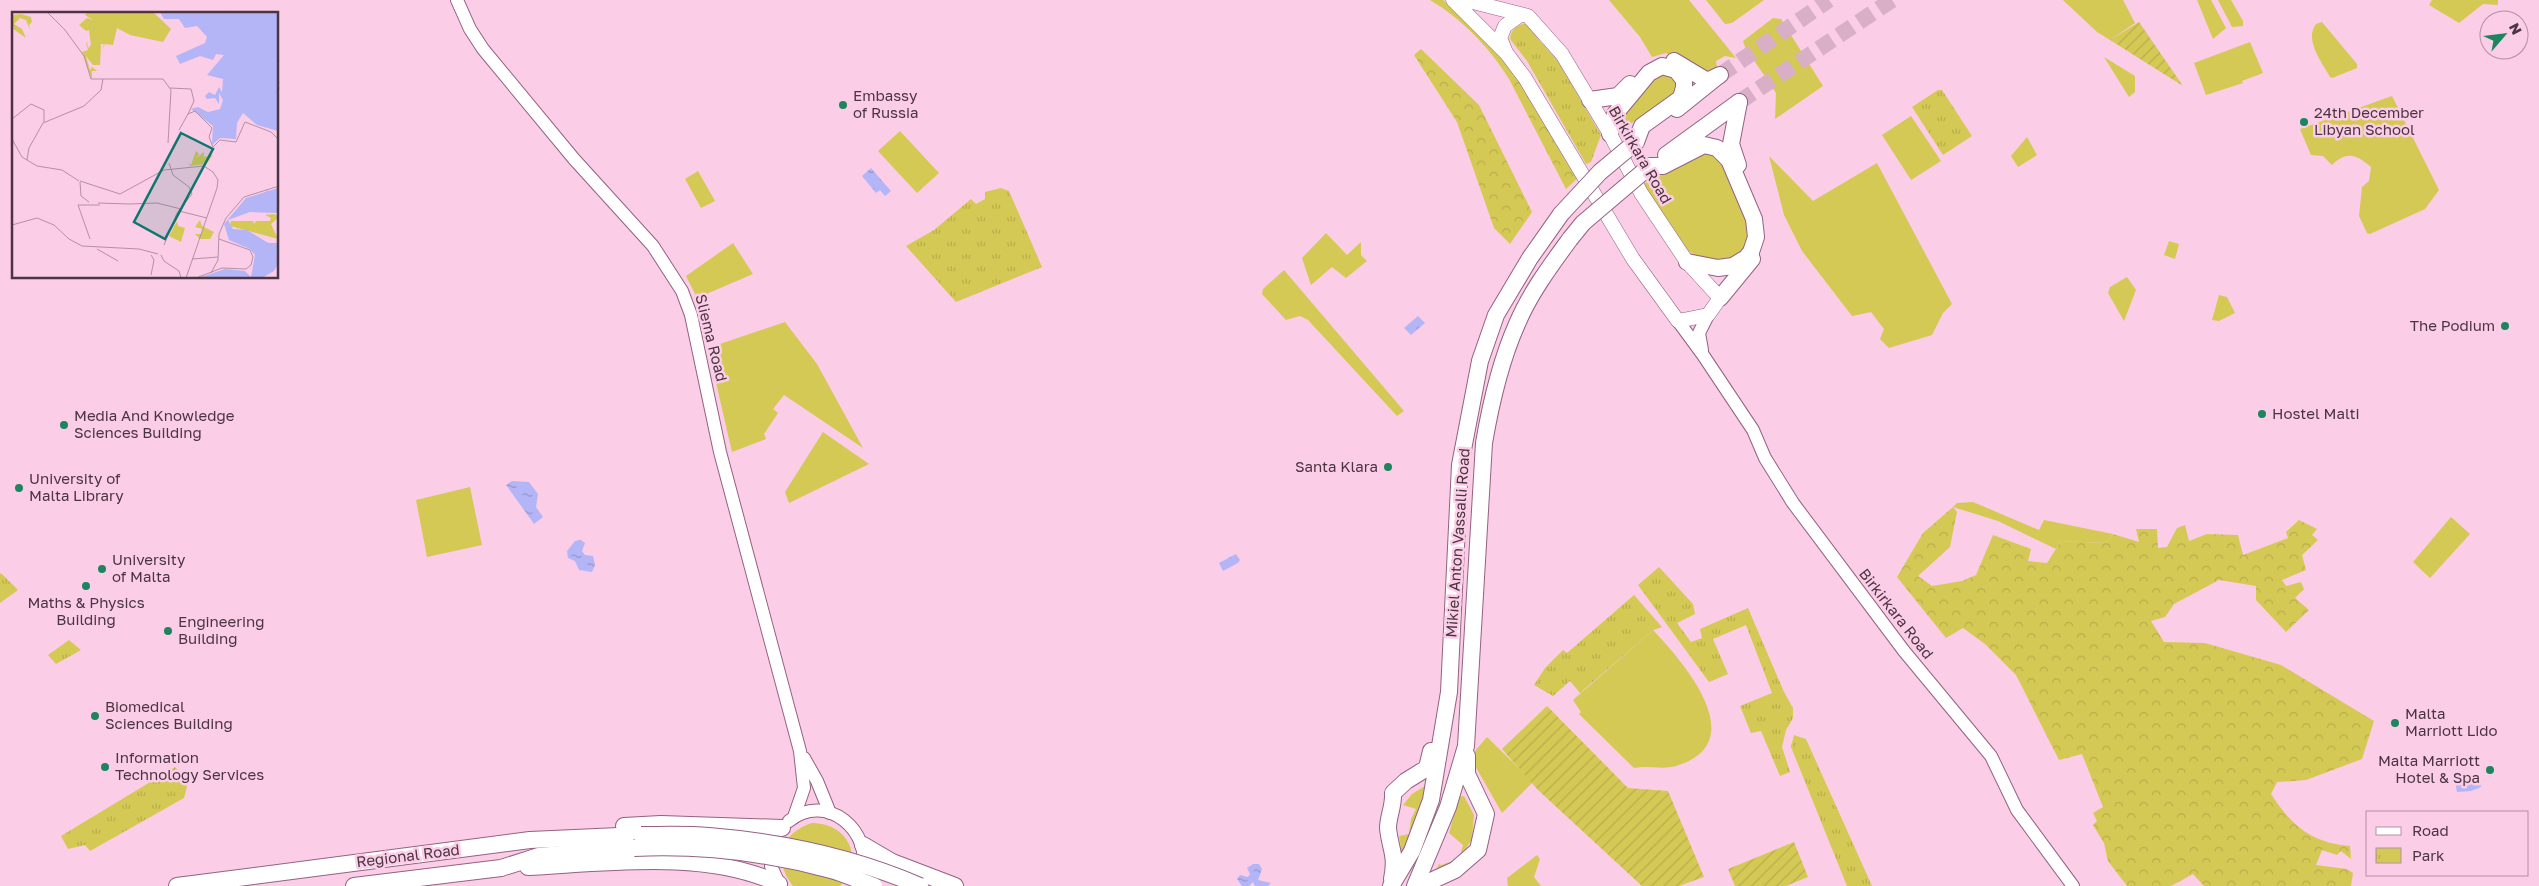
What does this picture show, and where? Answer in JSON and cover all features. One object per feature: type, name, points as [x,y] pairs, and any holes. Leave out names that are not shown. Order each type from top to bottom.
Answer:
[{"type":"highway","name":"Mikiel Anton Vassalli Road","points":[[1391,886],[1412,851],[1431,800],[1448,692],[1460,465],[1480,361],[1496,316],[1530,258],[1561,214],[1600,172],[1720,75],[1709,80],[1704,79],[1684,66],[1663,59],[1646,66],[1618,96],[1590,100]]},
{"type":"highway","points":[[1610,134],[1615,114],[1649,73],[1662,66],[1672,68],[1679,72],[1684,80],[1681,98],[1642,126],[1636,142]]},
{"type":"highway","name":"Mikiel Anton Vassalli Road","points":[[1415,886],[1448,807],[1466,746],[1484,443],[1500,366],[1517,323],[1547,271],[1583,223],[1650,166],[1739,102],[1731,144],[1755,209],[1760,240],[1757,251],[1751,261],[1720,298]]},
{"type":"highway","points":[[1650,166],[1662,166],[1704,144],[1717,148],[1729,160],[1754,219],[1756,237],[1754,246],[1746,258],[1739,263],[1718,268],[1686,262]]},
{"type":"highway","points":[[1391,886],[1396,862],[1388,827],[1394,802],[1393,793],[1406,781],[1428,768],[1439,707],[1448,692]]},
{"type":"highway","points":[[1420,886],[1455,870],[1478,850],[1486,814],[1467,774],[1466,746]]},
{"type":"highway","points":[[530,840],[598,828],[660,824],[788,822]]},
{"type":"highway","points":[[638,842],[708,836],[779,845],[846,858],[920,886]]},
{"type":"highway","name":"Regional Road","points":[[177,886],[530,840],[638,842]]},
{"type":"highway","points":[[638,842],[663,847],[761,856],[833,870],[874,886]]},
{"type":"highway","name":"Regional Road","points":[[354,886],[501,868],[539,856],[638,842]]},
{"type":"highway","points":[[863,845],[892,862],[955,886]]},
{"type":"highway","points":[[501,868],[659,862],[692,864],[742,870],[761,875],[780,885]]},
{"type":"main road","name":"Sliema Road","points":[[457,0],[470,30],[483,49],[574,159],[653,246],[682,291],[691,315],[720,452],[800,751],[804,788],[788,822],[772,845],[772,866],[780,885]]},
{"type":"main road","name":"Birkirkara Road","points":[[1453,0],[1507,54],[1525,78],[1633,259],[1703,355],[1753,430],[1765,458],[1798,510],[1904,651],[1990,756],[2017,810],[2073,886]]},
{"type":"main road","name":"Birkirkara Road","points":[[1466,0],[1528,16],[1562,54],[1610,134],[1641,193],[1686,262],[1720,298],[1708,315],[1699,333],[1703,355]]},
{"type":"main road","name":"Birkirkara Road","points":[[1507,54],[1500,38],[1505,26],[1520,15]]},
{"type":"main road","points":[[1678,321],[1708,315]]},
{"type":"main road","name":"Sliema Road","points":[[800,751],[817,781],[830,813]]},
{"type":"main road","points":[[788,822],[812,811],[830,813],[851,825],[863,845],[865,863],[860,880],[855,886]]},
{"type":"green space","points":[[1430,0],[1443,0],[1473,23],[1516,73],[1509,79],[1484,45],[1464,25]]},
{"type":"green space","points":[[1609,0],[1689,0],[1736,58],[1725,56],[1716,61],[1717,68],[1705,77],[1666,53],[1652,57],[1640,37]]},
{"type":"green space","points":[[1706,0],[1764,0],[1732,23],[1725,24]]},
{"type":"green space","points":[[2063,0],[2123,0],[2135,23],[2110,40],[2097,32]]},
{"type":"green space","points":[[2197,0],[2211,0],[2226,28],[2213,39]]},
{"type":"green space","points":[[2218,0],[2231,0],[2243,21],[2243,26],[2232,27]]},
{"type":"green space","points":[[2432,0],[2498,0],[2498,5],[2483,4],[2459,23],[2429,5]]},
{"type":"green space","points":[[1773,18],[1781,19],[1823,86],[1775,119],[1776,93],[1745,47],[1743,41]]},
{"type":"green space","points":[[2139,22],[2183,86],[2110,40]]},
{"type":"green space","points":[[2322,22],[2357,64],[2357,68],[2332,78],[2330,77],[2313,44],[2313,30],[2316,24]]},
{"type":"green space","points":[[1522,24],[1530,24],[1538,32],[1537,38],[1558,61],[1601,135],[1591,162],[1586,164],[1527,61],[1510,39],[1513,30]]},
{"type":"green space","points":[[2250,42],[2263,73],[2242,81],[2243,83],[2206,95],[2194,63]]},
{"type":"green space","points":[[1421,49],[1479,105],[1532,212],[1510,244],[1494,228],[1457,122],[1414,55]]},
{"type":"green space","points":[[2104,57],[2135,76],[2135,92],[2129,97]]},
{"type":"green space","points":[[1661,70],[1678,79],[1675,94],[1630,124],[1622,138],[1621,121],[1652,76]]},
{"type":"green space","points":[[1516,73],[1578,178],[1566,189],[1509,79]]},
{"type":"green space","points":[[1938,90],[1942,90],[1972,136],[1943,155],[1912,107]]},
{"type":"green space","points":[[2392,96],[2439,190],[2425,209],[2370,234],[2367,233],[2359,216],[2362,187],[2369,181],[2371,167],[2352,156],[2342,157],[2332,165],[2323,156],[2311,155],[2300,129]]},
{"type":"green space","points":[[1911,116],[1941,161],[1911,180],[1882,135]]},
{"type":"green space","points":[[900,131],[939,173],[917,193],[878,151]]},
{"type":"green space","points":[[2027,137],[2037,155],[2018,167],[2011,156]]},
{"type":"green space","points":[[1700,152],[1717,156],[1723,164],[1747,225],[1748,236],[1744,250],[1723,264],[1707,262],[1688,251],[1643,184],[1684,164]]},
{"type":"green space","points":[[1769,156],[1813,201],[1877,163],[1952,304],[1943,313],[1932,335],[1889,348],[1880,339],[1884,329],[1871,312],[1852,316],[1802,251],[1784,215]]},
{"type":"green space","points":[[698,171],[715,201],[701,208],[685,179]]},
{"type":"green space","points":[[1001,188],[1009,191],[1042,267],[956,302],[906,246],[934,230],[971,199],[976,204],[985,199],[985,192]]},
{"type":"green space","points":[[1326,233],[1347,255],[1361,242],[1361,255],[1367,261],[1346,278],[1332,267],[1311,285],[1302,258]]},
{"type":"green space","points":[[2169,241],[2179,244],[2175,259],[2164,255]]},
{"type":"green space","points":[[733,243],[753,274],[697,298],[686,276]]},
{"type":"green space","points":[[1284,270],[1404,411],[1397,416],[1308,320],[1300,316],[1286,320],[1262,294],[1263,289]]},
{"type":"green space","points":[[2127,277],[2136,290],[2124,321],[2108,293],[2110,287]]},
{"type":"green space","points":[[2219,295],[2227,297],[2235,313],[2219,321],[2212,320]]},
{"type":"green space","points":[[785,322],[817,364],[863,448],[784,395],[773,409],[778,413],[764,434],[766,439],[732,452],[708,348]]},
{"type":"green space","points":[[823,432],[869,464],[789,503],[785,492]]},
{"type":"green space","points":[[470,487],[482,545],[427,557],[416,500]]},
{"type":"green space","points":[[1973,502],[2039,530],[2044,520],[2113,534],[2106,543],[2061,541],[2056,549],[1998,521],[1953,507],[1957,503]]},
{"type":"green space","points":[[1953,507],[1957,512],[1950,547],[1918,576],[1932,586],[1962,581],[1976,575],[1993,535],[2031,549],[2028,561],[2047,563],[2061,541],[2106,543],[2113,534],[2139,542],[2136,529],[2157,529],[2158,548],[2167,547],[2177,528],[2185,525],[2189,541],[2207,534],[2238,535],[2243,555],[2288,538],[2286,532],[2299,520],[2317,529],[2312,535],[2318,540],[2302,555],[2306,570],[2282,580],[2286,586],[2301,582],[2304,589],[2295,598],[2309,610],[2286,632],[2256,600],[2256,586],[2219,580],[2174,604],[2165,617],[2151,621],[2164,642],[2205,643],[2281,665],[2374,721],[2362,759],[2306,780],[2277,782],[2271,794],[2295,824],[2313,837],[2350,846],[2351,859],[2341,851],[2337,855],[2322,850],[2316,865],[2347,869],[2353,873],[2351,886],[2204,886],[2193,874],[2171,886],[2127,886],[2108,861],[2104,843],[2093,825],[2097,821],[2093,813],[2103,807],[2082,754],[2059,760],[2016,675],[1985,644],[1963,628],[1946,638],[1897,577],[1923,533]]},
{"type":"green space","points":[[2451,517],[2470,534],[2430,578],[2413,562]]},
{"type":"green space","points":[[1659,567],[1693,604],[1695,614],[1677,623],[1691,642],[1702,638],[1700,629],[1748,608],[1784,692],[1793,708],[1793,718],[1786,730],[1782,747],[1790,772],[1780,776],[1761,731],[1751,733],[1740,706],[1772,693],[1746,625],[1713,639],[1728,674],[1709,682],[1638,585]]},
{"type":"green space","points":[[0,574],[18,590],[0,603]]},
{"type":"green space","points":[[1634,595],[1662,627],[1653,630],[1580,693],[1570,681],[1553,696],[1534,685],[1545,668],[1563,650],[1567,653]]},
{"type":"green space","points":[[1653,630],[1680,661],[1705,701],[1711,721],[1710,739],[1699,755],[1676,766],[1634,768],[1579,714],[1581,712],[1573,700]]},
{"type":"green space","points":[[69,640],[81,650],[56,664],[48,655]]},
{"type":"green space","points":[[1547,706],[1628,788],[1668,791],[1704,877],[1679,886],[1642,886],[1538,790],[1502,749]]},
{"type":"green space","points":[[1794,735],[1806,739],[1872,886],[1847,886],[1791,747]]},
{"type":"green space","points":[[1487,737],[1533,782],[1502,813],[1474,764],[1475,751]]},
{"type":"green space","points":[[175,767],[186,778],[187,787],[184,798],[90,851],[85,845],[68,849],[61,836]]},
{"type":"green space","points":[[1428,784],[1422,812],[1402,855],[1398,849],[1401,848],[1399,836],[1409,834],[1411,819],[1416,809],[1403,805],[1412,794]]},
{"type":"green space","points":[[1464,796],[1474,815],[1472,839],[1455,866],[1435,872],[1439,864],[1459,859],[1463,845],[1449,833],[1459,797]]},
{"type":"green space","points":[[812,823],[835,829],[849,844],[852,854],[851,864],[840,886],[793,886],[787,877],[783,867],[783,849],[793,834]]},
{"type":"green space","points":[[1794,842],[1808,877],[1786,886],[1735,886],[1728,869]]},
{"type":"green space","points":[[1537,855],[1540,859],[1534,877],[1541,886],[1508,886],[1507,878]]},
{"type":"water","points":[[871,168],[891,191],[885,196],[880,190],[876,193],[862,176]]},
{"type":"water","points":[[1418,316],[1425,323],[1411,335],[1404,328]]},
{"type":"water","points":[[512,481],[529,482],[538,494],[536,507],[543,517],[534,524],[506,485]]},
{"type":"water","points":[[581,540],[585,543],[582,551],[585,555],[593,556],[595,565],[592,572],[579,570],[575,561],[568,558],[567,551],[575,541]]},
{"type":"water","points":[[1236,554],[1240,560],[1238,563],[1223,571],[1219,563]]},
{"type":"water","points":[[2479,776],[2481,787],[2471,791],[2457,792],[2455,782],[2463,778]]},
{"type":"water","points":[[1253,864],[1259,864],[1262,869],[1258,880],[1271,883],[1268,886],[1255,886],[1253,882],[1249,886],[1242,886],[1237,879],[1240,875],[1248,877],[1250,874],[1247,868]]},
{"type":"tunnel","points":[[1720,75],[1829,0]]},
{"type":"tunnel","points":[[1739,102],[1892,0]]},
{"type":"place","name":"Embassy of Russia","points":[[843,105]]},
{"type":"place","name":"24th December Libyan School","points":[[2304,122]]},
{"type":"place","name":"The Podium","points":[[2505,326]]},
{"type":"place","name":"Hostel Malti","points":[[2262,414]]},
{"type":"place","name":"Media And Knowledge Sciences Building","points":[[64,425]]},
{"type":"place","name":"Santa Klara","points":[[1388,467]]},
{"type":"place","name":"University of Malta Library","points":[[19,488]]},
{"type":"place","name":"University of Malta","points":[[102,569]]},
{"type":"place","name":"Maths & Physics Building","points":[[86,586]]},
{"type":"place","name":"Engineering Building","points":[[168,631]]},
{"type":"place","name":"Biomedical Sciences Building","points":[[95,716]]},
{"type":"place","name":"Malta Marriott Lido","points":[[2395,723]]},
{"type":"place","name":"Information Technology Services","points":[[105,767]]},
{"type":"place","name":"Malta Marriott Hotel & Spa","points":[[2490,770]]}]
